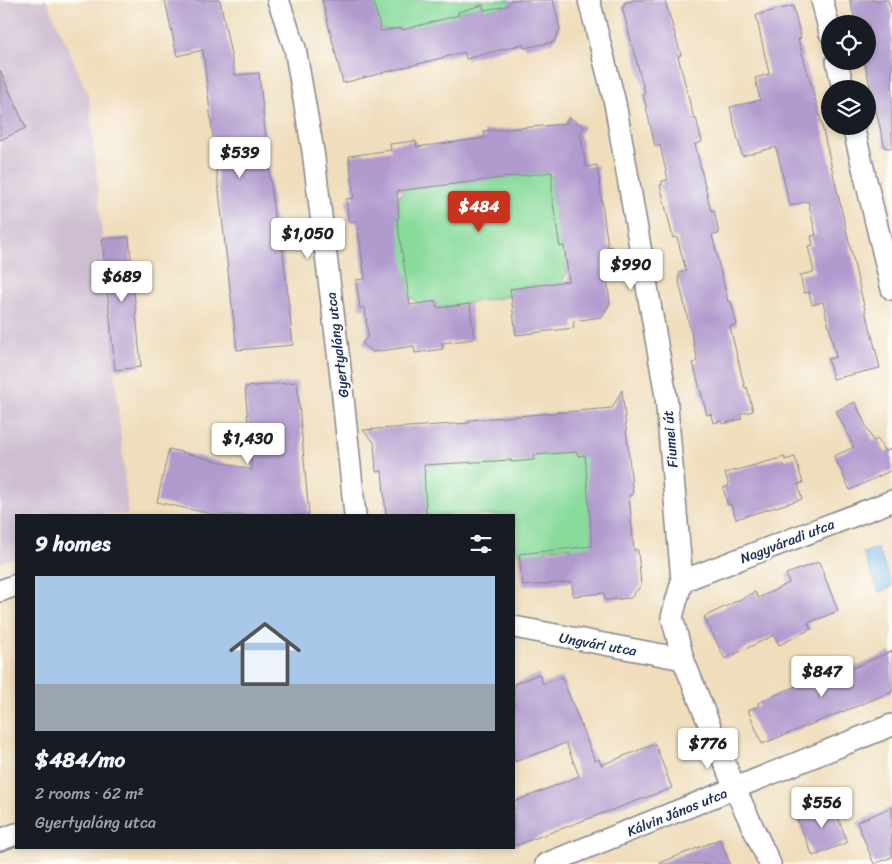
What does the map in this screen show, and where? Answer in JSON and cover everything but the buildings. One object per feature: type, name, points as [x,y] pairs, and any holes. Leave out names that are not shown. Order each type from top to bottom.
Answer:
[{"type":"street","name":"Gyertyaláng utca","points":[[278,0],[295,48],[313,151],[340,368],[355,514]]},
{"type":"street","name":"Fiumei út","points":[[589,0],[615,103],[666,396],[682,581],[672,618],[683,660],[735,789],[770,864]]},
{"type":"street","points":[[822,0],[826,15]]},
{"type":"street","points":[[855,135],[892,289]]},
{"type":"street","name":"Nagyváradi utca","points":[[682,581],[892,501]]},
{"type":"street","points":[[0,591],[15,584]]},
{"type":"street","name":"Ungvári utca","points":[[515,627],[683,660]]},
{"type":"street","points":[[515,643],[539,633]]},
{"type":"street","name":"Kálvin János utca","points":[[546,864],[892,725]]},
{"type":"street","points":[[0,840],[15,834]]},
{"type":"shaded area","points":[[0,0],[47,0],[89,96],[128,514],[15,514],[15,557],[0,563]]},
{"type":"green space","points":[[373,0],[511,0],[508,6],[484,10],[483,5],[459,12],[460,18],[402,30],[401,28],[384,30],[376,25]]},
{"type":"green space","points":[[545,171],[552,176],[552,196],[561,247],[568,246],[566,274],[556,288],[536,285],[510,289],[511,296],[437,308],[436,302],[420,304],[412,298],[400,301],[400,295],[409,293],[407,278],[399,279],[390,220],[399,218],[398,198],[406,187]]},
{"type":"green space","points":[[577,452],[578,456],[592,455],[590,514],[598,549],[572,560],[570,547],[546,549],[546,556],[522,553],[515,551],[515,514],[426,514],[424,472],[429,465],[534,460],[534,455]]},
{"type":"water","points":[[877,548],[892,584],[892,587],[879,592],[863,553]]}]
